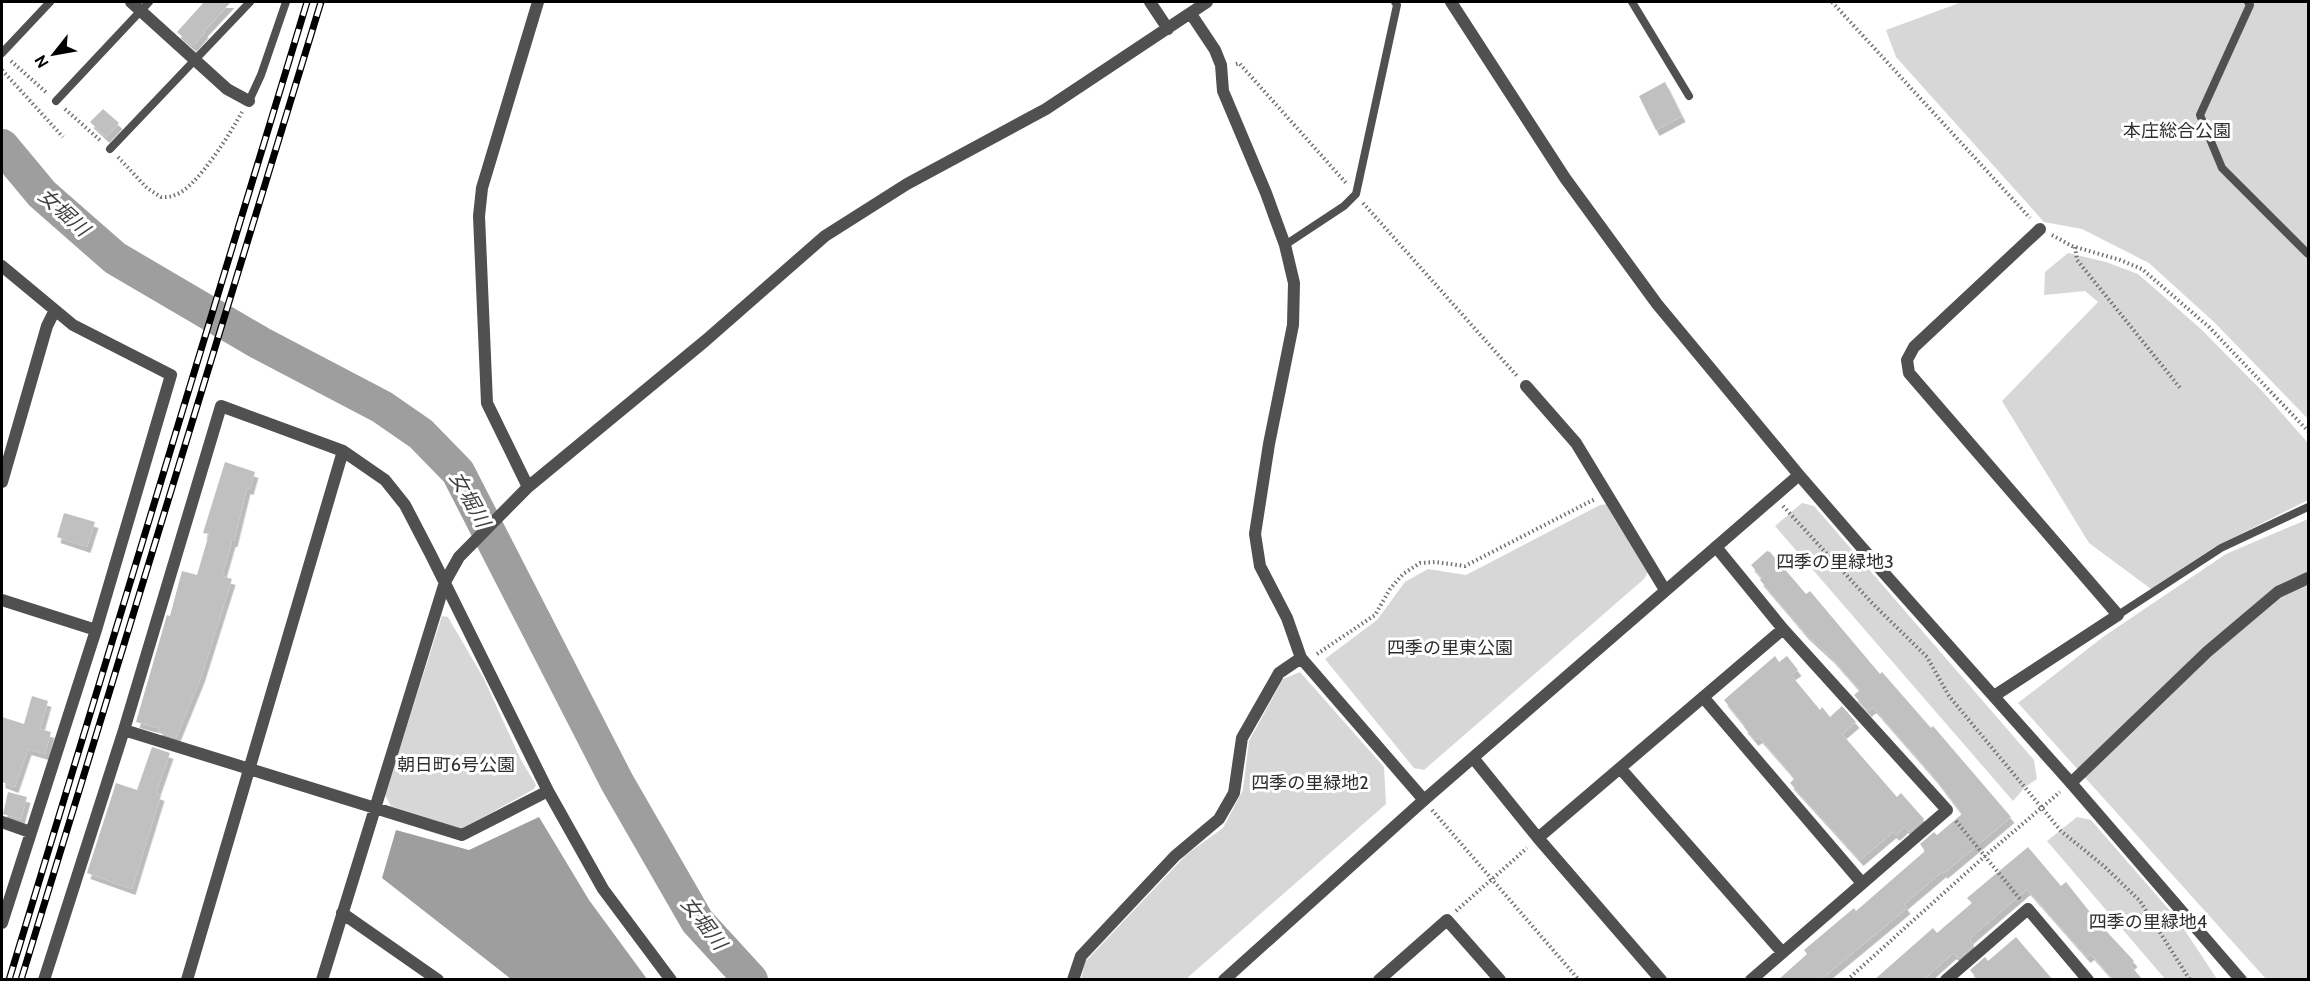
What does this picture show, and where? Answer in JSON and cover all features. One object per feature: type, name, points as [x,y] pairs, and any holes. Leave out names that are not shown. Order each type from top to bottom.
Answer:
[{"type":"street","points":[[528,487],[487,403],[479,216],[482,188],[538,2]]},
{"type":"street","points":[[1150,2],[1168,29]]},
{"type":"street","points":[[322,980],[445,582],[459,557],[520,498],[528,487],[705,341],[825,237],[907,184],[1046,109],[1207,2]]},
{"type":"street","points":[[1451,2],[1565,178],[1658,304],[1799,475],[2071,783],[2241,980]]},
{"type":"street","points":[[140,4],[227,89],[249,100]]},
{"type":"street","points":[[1191,14],[1215,50],[1221,65],[1223,91],[1266,193],[1285,245],[1294,283],[1293,325],[1269,444],[1255,534],[1260,566],[1287,618],[1301,658],[1424,800]]},
{"type":"street","points":[[1994,696],[2118,615],[1909,373],[1907,360],[1914,347],[2040,229]]},
{"type":"street","points":[[2,266],[73,325],[171,375],[96,630],[2,917]]},
{"type":"street","points":[[2,482],[47,326],[55,310]]},
{"type":"street","points":[[1526,386],[1576,443],[1665,590]]},
{"type":"street","points":[[44,980],[124,730],[221,406],[343,452],[385,480],[405,505],[548,791],[603,889],[671,980]]},
{"type":"street","points":[[187,980],[343,452]]},
{"type":"street","points":[[1224,980],[1424,800],[1799,475]]},
{"type":"street","points":[[1716,547],[1783,629],[1947,810],[1751,980]]},
{"type":"street","points":[[2071,783],[2207,652],[2278,592],[2308,579]]},
{"type":"street","points":[[2,600],[96,630]]},
{"type":"street","points":[[1538,838],[1783,629]]},
{"type":"street","points":[[1073,980],[1082,956],[1176,856],[1219,819],[1234,793],[1242,738],[1279,673],[1301,658]]},
{"type":"street","points":[[1703,698],[1862,883]]},
{"type":"street","points":[[124,730],[462,835],[548,791]]},
{"type":"street","points":[[1474,759],[1538,838],[1661,980]]},
{"type":"street","points":[[1620,768],[1782,952]]},
{"type":"street","points":[[2,822],[30,832]]},
{"type":"street","points":[[1946,980],[2028,909],[2088,980]]},
{"type":"street","points":[[342,914],[438,980]]},
{"type":"street","points":[[1379,980],[1447,920],[1500,980]]},
{"type":"lane","points":[[2,53],[50,2]]},
{"type":"lane","points":[[110,149],[194,58],[250,2]]},
{"type":"lane","points":[[249,100],[261,75],[286,2]]},
{"type":"lane","points":[[1285,245],[1344,206],[1356,194],[1395,2]]},
{"type":"lane","points":[[1632,2],[1689,96]]},
{"type":"lane","points":[[2248,2],[2250,5],[2200,115],[2222,168],[2308,254]]},
{"type":"lane","points":[[56,101],[140,4]]},
{"type":"lane","points":[[2118,615],[2221,548],[2308,507]]},
{"type":"path","points":[[1832,2],[2040,229],[2076,247],[2142,269],[2209,327],[2308,431]]},
{"type":"path","points":[[1221,65],[1239,63],[1526,386]]},
{"type":"path","points":[[2,70],[63,137]]},
{"type":"path","points":[[2076,247],[2077,260],[2181,389]]},
{"type":"path","points":[[1301,658],[1318,654],[1375,615],[1390,588],[1403,574],[1420,563],[1435,562],[1465,566],[1606,494]]},
{"type":"path","points":[[1774,497],[1872,603],[1927,657],[1949,696],[2061,831],[2105,867],[2139,901],[2190,980]]},
{"type":"path","points":[[1846,980],[2071,783]]},
{"type":"path","points":[[1424,800],[1579,980]]},
{"type":"path","points":[[1947,810],[2028,909]]},
{"type":"path","points":[[1447,920],[1538,838]]},
{"type":"green space","name":"本庄総合公園","points":[[1962,2],[2308,2],[2308,419],[2215,323],[2149,263],[2082,229],[2044,222],[1896,57],[1886,30]]},
{"type":"green space","points":[[2068,253],[2106,262],[2138,274],[2201,329],[2263,392],[2308,443],[2308,500],[2213,548],[2151,589],[2089,543],[2002,401],[2098,302],[2085,291],[2044,295],[2045,272]]},
{"type":"green space","name":"四季の里緑地3","points":[[1802,503],[1814,506],[2034,760],[2037,779],[2025,787],[2013,801],[1775,526]]},
{"type":"green space","name":"四季の里東公園","points":[[1608,504],[1648,572],[1644,579],[1424,770],[1414,768],[1325,659],[1377,620],[1405,582],[1428,569],[1466,575],[1600,505]]},
{"type":"green space","points":[[2308,519],[2308,979],[2266,979],[2018,703],[2103,637],[2226,554]]},
{"type":"green space","name":"朝日町6号公園","points":[[442,616],[448,617],[484,679],[521,760],[536,785],[534,789],[462,829],[391,806],[385,795]]},
{"type":"green space","name":"四季の里緑地2","points":[[1300,672],[1384,767],[1386,804],[1186,979],[1081,980],[1085,962],[1187,854],[1223,828],[1243,790],[1249,741],[1283,679]]},
{"type":"green space","name":"四季の里緑地4","points":[[2077,817],[2091,820],[2178,920],[2217,979],[2165,979],[2047,841]]},
{"type":"shaded area","points":[[539,817],[589,900],[647,979],[511,979],[382,878],[396,830],[469,850]]},
{"type":"building","points":[[204,2],[231,2],[193,46],[177,32]]},
{"type":"building","points":[[1665,82],[1682,116],[1656,130],[1639,96]]},
{"type":"building","points":[[103,109],[119,123],[106,137],[90,122]]},
{"type":"building","points":[[225,462],[255,472],[250,489],[247,488],[234,541],[232,541],[222,576],[232,579],[201,677],[176,738],[158,732],[159,728],[136,722],[182,571],[197,575],[209,534],[203,533]]},
{"type":"building","points":[[64,513],[95,522],[87,547],[57,537]]},
{"type":"building","points":[[1767,551],[1806,594],[1810,591],[1880,674],[1882,672],[1931,728],[1933,726],[2011,817],[1904,904],[1907,908],[1820,980],[1778,980],[1807,954],[1804,950],[1854,908],[1856,911],[1925,851],[1920,844],[1934,832],[1937,835],[1962,814],[1934,777],[1873,707],[1868,711],[1854,695],[1860,690],[1831,657],[1805,633],[1760,580],[1762,578],[1751,565]]},
{"type":"building","points":[[1775,656],[1779,662],[1787,656],[1798,670],[1791,675],[1820,710],[1822,707],[1830,717],[1842,706],[1856,722],[1842,734],[1897,797],[1901,793],[1924,819],[1909,832],[1905,827],[1896,835],[1893,832],[1860,860],[1790,783],[1794,779],[1787,769],[1759,737],[1755,740],[1744,727],[1724,700]]},
{"type":"building","points":[[32,696],[48,701],[40,729],[51,732],[45,754],[28,749],[15,787],[2,782],[2,717],[24,724]]},
{"type":"building","points":[[152,747],[170,753],[156,793],[161,795],[132,889],[87,873],[116,783],[137,790]]},
{"type":"building","points":[[8,792],[27,797],[21,819],[3,814]]},
{"type":"building","points":[[2028,847],[2061,886],[2066,882],[2097,921],[2134,961],[2130,965],[2143,980],[2114,980],[2091,954],[2087,957],[2027,889],[1969,939],[1974,945],[1959,958],[1953,953],[1923,980],[1874,980],[1933,928],[1937,933],[1972,903],[1967,898]]},
{"type":"building","points":[[2016,937],[2053,980],[1978,980],[1970,970],[1985,957],[1988,961]]},
{"type":"waterway","name":"女堀川","points":[[2,146],[42,194],[115,258],[260,343],[382,407],[421,434],[458,472],[617,782],[697,921],[751,980]]},
{"type":"railway","points":[[9,980],[307,2]]},
{"type":"railway","points":[[21,980],[321,2]]}]
